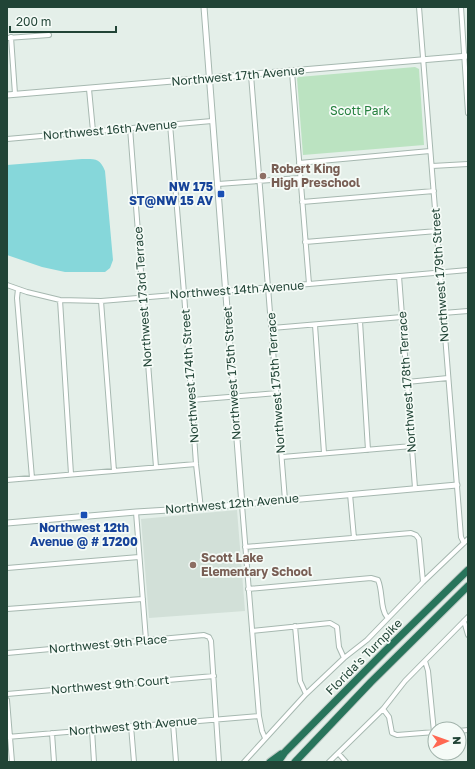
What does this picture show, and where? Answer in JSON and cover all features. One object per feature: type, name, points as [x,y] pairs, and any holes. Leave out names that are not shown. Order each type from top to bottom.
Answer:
[{"type":"highway","name":"Florida's Turnpike","points":[[278,762],[285,752],[468,570]]},
{"type":"highway","name":"Florida's Turnpike","points":[[295,762],[375,678],[468,586]]},
{"type":"highway","points":[[270,762],[285,752]]},
{"type":"street","name":"Northwest 175th Street","points":[[204,7],[248,589],[259,716],[262,731],[266,738]]},
{"type":"street","name":"Northwest 179th Street","points":[[419,7],[456,485],[461,537],[464,543]]},
{"type":"street","points":[[461,7],[466,57],[468,113]]},
{"type":"street","points":[[14,94],[9,38],[49,35]]},
{"type":"street","name":"Northwest 17th Avenue","points":[[7,95],[466,57]]},
{"type":"street","points":[[292,72],[309,284]]},
{"type":"street","name":"Northwest 175th Terrace","points":[[251,75],[261,181],[285,500]]},
{"type":"street","points":[[89,89],[93,132]]},
{"type":"street","name":"Northwest 16th Avenue","points":[[7,139],[212,121]]},
{"type":"street","name":"Northwest 174th Street","points":[[170,124],[200,508]]},
{"type":"street","name":"Northwest 173rd Terrace","points":[[130,128],[156,467]]},
{"type":"street","points":[[299,163],[430,151]]},
{"type":"street","points":[[432,166],[468,164]]},
{"type":"street","points":[[218,184],[300,178]]},
{"type":"street","points":[[302,202],[434,191]]},
{"type":"street","points":[[305,242],[437,231]]},
{"type":"street","name":"Northwest 14th Avenue","points":[[7,285],[60,300],[101,301],[468,270]]},
{"type":"street","name":"Northwest 178th Terrace","points":[[399,276],[416,488]]},
{"type":"street","points":[[18,289],[17,298],[32,478]]},
{"type":"street","points":[[60,300],[72,474]]},
{"type":"street","points":[[101,301],[114,471]]},
{"type":"street","points":[[443,313],[468,311]]},
{"type":"street","points":[[272,328],[402,317]]},
{"type":"street","points":[[360,320],[368,450]]},
{"type":"street","points":[[315,325],[324,454]]},
{"type":"street","points":[[407,382],[448,378]]},
{"type":"street","points":[[192,400],[277,393]]},
{"type":"street","points":[[282,457],[412,446]]},
{"type":"street","points":[[7,480],[196,464]]},
{"type":"street","name":"Northwest 12th Avenue","points":[[7,523],[242,505],[456,485]]},
{"type":"street","points":[[350,494],[354,538]]},
{"type":"street","points":[[136,512],[146,640]]},
{"type":"street","points":[[245,547],[411,533],[416,535],[419,539],[423,582]]},
{"type":"street","points":[[244,762],[258,749],[266,738],[306,694],[344,658],[367,640],[387,617],[468,539]]},
{"type":"street","points":[[7,568],[139,557]]},
{"type":"street","points":[[248,589],[371,578],[378,580],[381,587],[383,610],[387,617]]},
{"type":"street","points":[[7,609],[143,599]]},
{"type":"street","points":[[329,762],[383,708],[405,681],[468,617]]},
{"type":"street","points":[[464,621],[468,635]]},
{"type":"street","points":[[252,631],[330,623],[337,627],[339,647],[344,658]]},
{"type":"street","points":[[295,626],[300,681],[306,694]]},
{"type":"street","name":"Northwest 9th Place","points":[[7,653],[204,635],[209,637],[211,641],[214,676]]},
{"type":"street","points":[[425,661],[428,671],[433,721]]},
{"type":"street","points":[[214,676],[219,762]]},
{"type":"street","name":"Northwest 9th Court","points":[[7,694],[214,676]]},
{"type":"street","points":[[7,700],[12,762]]},
{"type":"street","points":[[383,708],[389,717],[390,729],[392,733],[397,735],[427,733]]},
{"type":"street","name":"Northwest 9th Avenue","points":[[9,737],[259,716]]},
{"type":"street","points":[[173,723],[176,762]]},
{"type":"street","points":[[131,726],[134,762]]},
{"type":"street","points":[[92,730],[94,762]]},
{"type":"street","points":[[52,733],[54,762]]},
{"type":"street","points":[[338,753],[346,762]]},
{"type":"shaded area","name":"Scott Lake Elementary School","points":[[237,510],[245,611],[149,618],[141,519]]},
{"type":"green space","name":"Scott Park","points":[[415,67],[419,69],[424,145],[303,155],[297,78]]},
{"type":"water","points":[[82,159],[99,161],[105,171],[113,260],[110,268],[105,272],[65,272],[42,267],[7,255],[7,165]]},
{"type":"place","name":"Robert King High Preschool","points":[[263,176]]},
{"type":"place","name":"NW 175 ST@NW 15 AV","points":[[221,194]]},
{"type":"place","name":"Northwest 12th Avenue @ # 17200","points":[[84,515]]},
{"type":"place","name":"Scott Lake Elementary School","points":[[193,565]]}]
